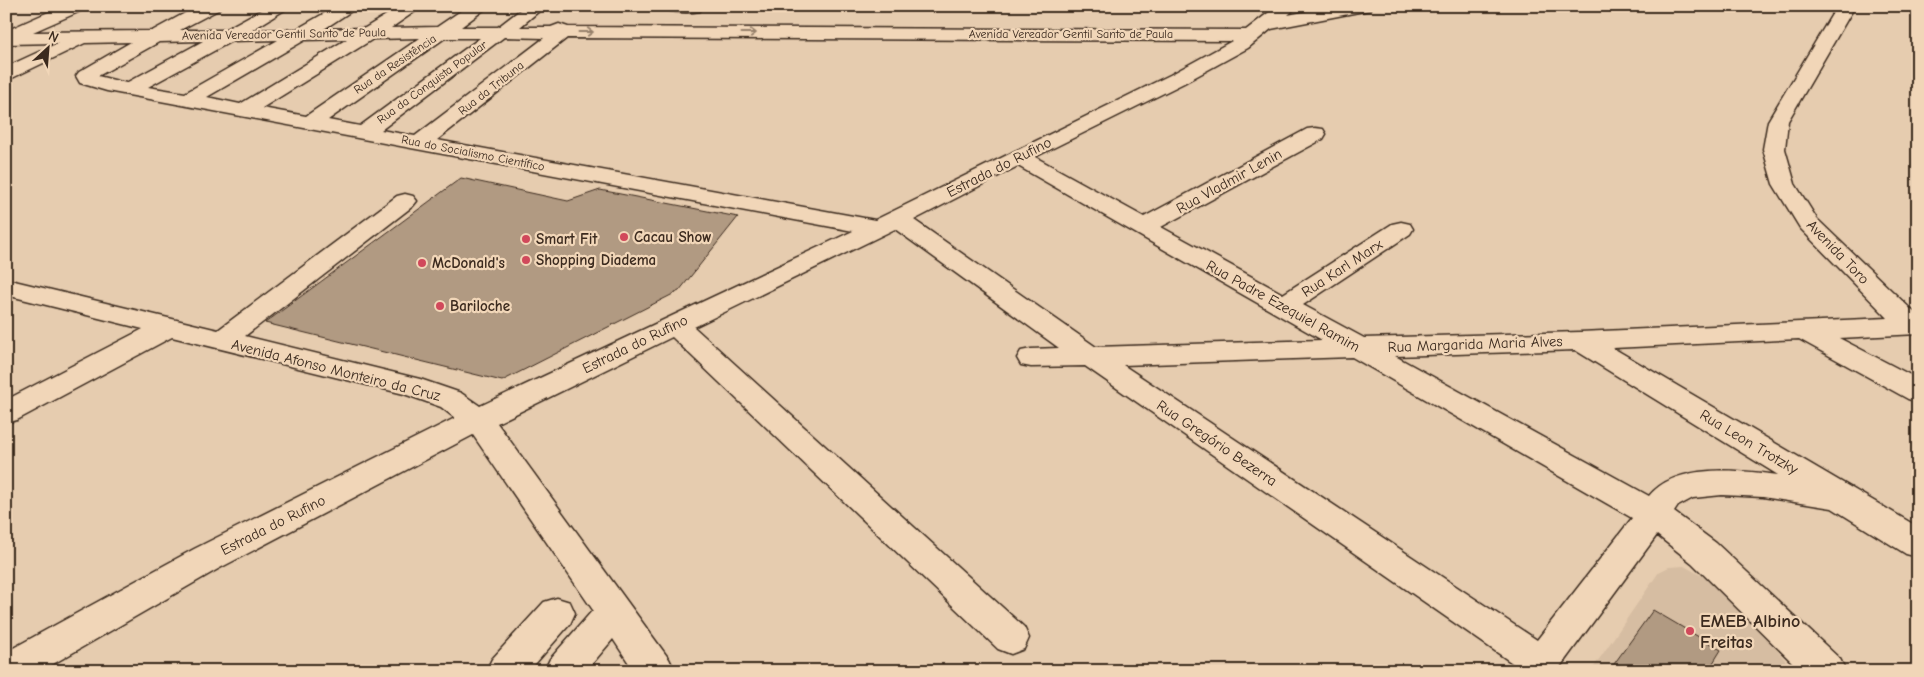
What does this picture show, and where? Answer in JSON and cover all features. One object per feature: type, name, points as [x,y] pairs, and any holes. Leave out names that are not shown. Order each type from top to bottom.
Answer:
[{"type":"street","points":[[6,38],[77,6]]},
{"type":"street","points":[[158,36],[212,6]]},
{"type":"street","points":[[129,89],[282,6]]},
{"type":"street","points":[[188,100],[350,6]]},
{"type":"street","points":[[246,110],[414,6]]},
{"type":"street","name":"Rua da Resistência","points":[[311,122],[480,6]]},
{"type":"street","name":"Rua da Conquista Popular","points":[[363,133],[536,6]]},
{"type":"street","name":"Estrada do Rufino","points":[[7,671],[206,559],[478,419],[887,224],[1177,79],[1241,44],[1288,6]]},
{"type":"street","points":[[1308,6],[1328,13]]},
{"type":"street","name":"Estrada do Rufino","points":[[1258,30],[1364,6]]},
{"type":"street","name":"Avenida Toro","points":[[1846,6],[1778,121],[1774,149],[1784,184],[1808,223],[1915,326]]},
{"type":"street","name":"Avenida Vereador Gentil Santo de Paula","points":[[6,38],[501,32],[568,25],[634,26],[692,11],[908,27]]},
{"type":"street","name":"Avenida Vereador Gentil Santo de Paula","points":[[520,18],[568,25]]},
{"type":"street","name":"Avenida Vereador Gentil Santo de Paula","points":[[667,19],[908,27],[1258,30]]},
{"type":"street","name":"Rua da Tribuna","points":[[419,143],[568,25]]},
{"type":"street","name":"Rua do Socialismo Científico","points":[[158,36],[98,67],[86,76],[87,79],[129,89],[363,133],[887,224]]},
{"type":"street","points":[[6,75],[85,37]]},
{"type":"street","name":"Rua Vladmir Lenin","points":[[1143,227],[1314,134]]},
{"type":"street","name":"Rua Padre Ezequiel Ramim","points":[[1019,157],[1652,514],[1704,553],[1781,630],[1826,671]]},
{"type":"street","points":[[220,341],[405,201]]},
{"type":"street","name":"Rua Gregório Bezerra","points":[[887,224],[1090,356],[1538,667]]},
{"type":"street","name":"Rua Karl Marx","points":[[1283,306],[1402,229]]},
{"type":"street","name":"Avenida Afonso Monteiro da Cruz","points":[[6,287],[166,328],[410,386],[451,400],[478,419],[656,671]]},
{"type":"street","points":[[674,325],[705,351],[1011,638]]},
{"type":"street","name":"Rua Margarida Maria Alves","points":[[1031,358],[1580,341],[1915,326]]},
{"type":"street","points":[[6,413],[166,328]]},
{"type":"street","points":[[1805,331],[1918,392]]},
{"type":"street","name":"Rua Leon Trotzky","points":[[1580,341],[1918,544]]},
{"type":"street","points":[[1538,667],[1628,549],[1652,514],[1667,497],[1688,487],[1716,483],[1767,486],[1841,497]]},
{"type":"street","points":[[563,671],[613,612]]},
{"type":"street","points":[[505,671],[557,613]]},
{"type":"shaded area","name":"EMEB Albino Freitas","points":[[1684,566],[1729,591],[1794,671],[1591,671],[1659,572],[1669,567]]},
{"type":"building","name":"Shopping Diadema","points":[[461,178],[568,201],[600,190],[738,217],[679,291],[502,381],[265,323]]},
{"type":"building","points":[[1653,610],[1721,650],[1708,671],[1609,671]]},
{"type":"place","name":"Cacau Show","points":[[624,237]]},
{"type":"place","name":"Smart Fit","points":[[526,239]]},
{"type":"place","name":"Shopping Diadema","points":[[526,260]]},
{"type":"place","name":"McDonald's","points":[[422,263]]},
{"type":"place","name":"Bariloche","points":[[440,306]]},
{"type":"place","name":"EMEB Albino Freitas","points":[[1690,631]]}]
